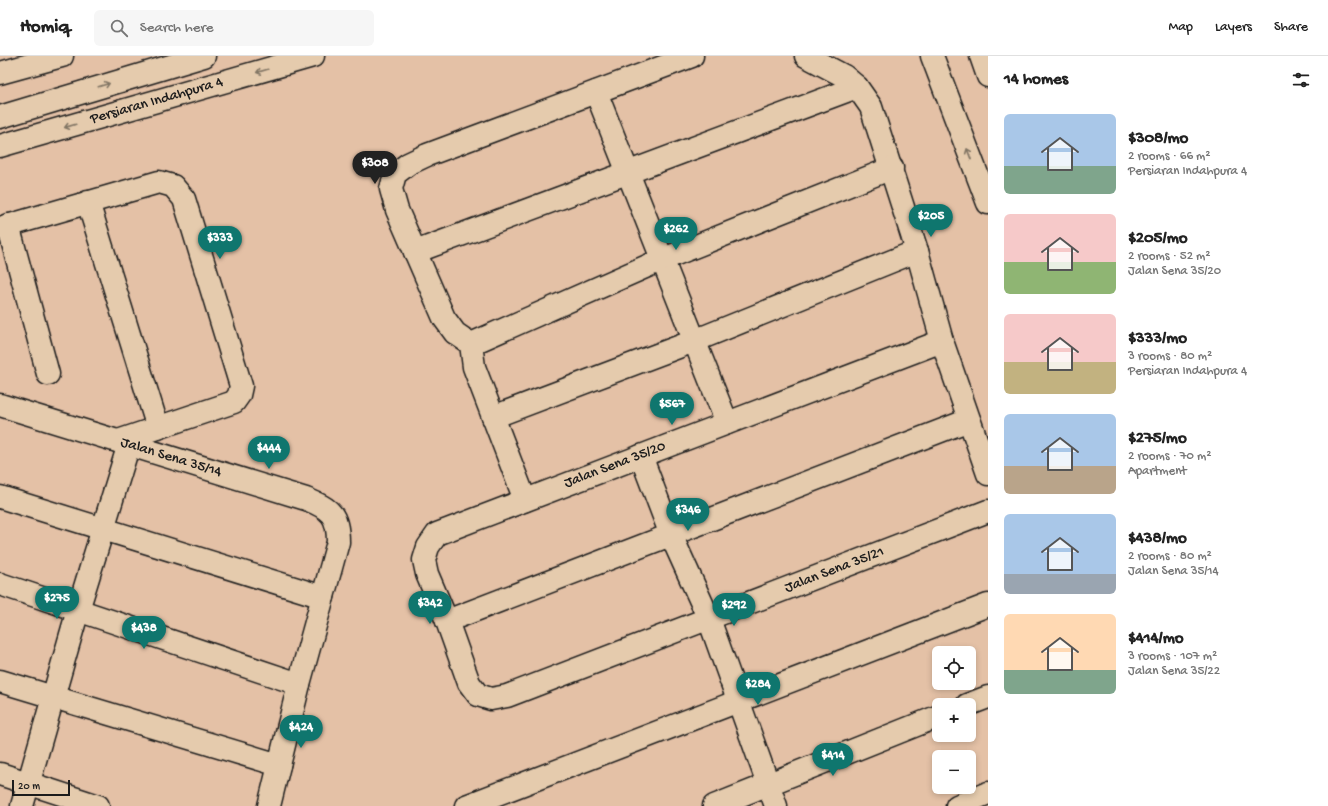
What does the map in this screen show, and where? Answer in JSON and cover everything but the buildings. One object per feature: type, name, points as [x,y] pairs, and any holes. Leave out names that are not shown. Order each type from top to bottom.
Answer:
[{"type":"street","points":[[0,73],[62,56]]},
{"type":"street","name":"Persiaran Indahpura 4","points":[[0,117],[204,56]]},
{"type":"street","name":"Persiaran Indahpura 4","points":[[0,146],[313,56]]},
{"type":"street","points":[[525,500],[474,368],[471,344],[455,333],[444,318],[397,210],[391,189],[395,174],[408,164],[427,155],[692,56]]},
{"type":"street","points":[[806,56],[844,76],[857,87],[871,107],[892,168],[942,341],[988,474]]},
{"type":"street","points":[[932,56],[988,203]]},
{"type":"street","points":[[980,56],[988,76]]},
{"type":"street","points":[[415,252],[857,87]]},
{"type":"street","points":[[596,92],[629,172],[661,260],[727,423]]},
{"type":"street","points":[[471,344],[661,260],[892,168]]},
{"type":"street","points":[[22,806],[103,528],[123,443],[158,428],[234,402],[239,395],[241,386],[184,199],[174,186],[159,182],[4,226],[48,374]]},
{"type":"street","points":[[88,202],[158,428]]},
{"type":"street","points":[[493,417],[694,341],[917,251]]},
{"type":"street","name":"Jalan Sena 35/20","points":[[447,621],[426,574],[424,560],[428,547],[437,534],[942,341]]},
{"type":"street","name":"Jalan Sena 35/14","points":[[0,405],[306,499],[321,505],[333,513],[338,527],[338,542],[299,684],[269,806]]},
{"type":"street","points":[[447,621],[969,420]]},
{"type":"street","points":[[641,456],[671,535],[709,619],[767,785],[776,806]]},
{"type":"street","points":[[0,497],[323,597]]},
{"type":"street","name":"Jalan Sena 35/21","points":[[447,621],[469,682],[478,695],[491,699],[507,696],[988,511]]},
{"type":"street","points":[[0,584],[299,684]]},
{"type":"street","points":[[466,806],[988,605]]},
{"type":"street","points":[[0,681],[279,765]]},
{"type":"street","points":[[976,702],[988,697]]},
{"type":"street","points":[[714,806],[932,719]]},
{"type":"street","points":[[0,774],[98,806]]},
{"type":"street","points":[[957,806],[988,793]]}]
